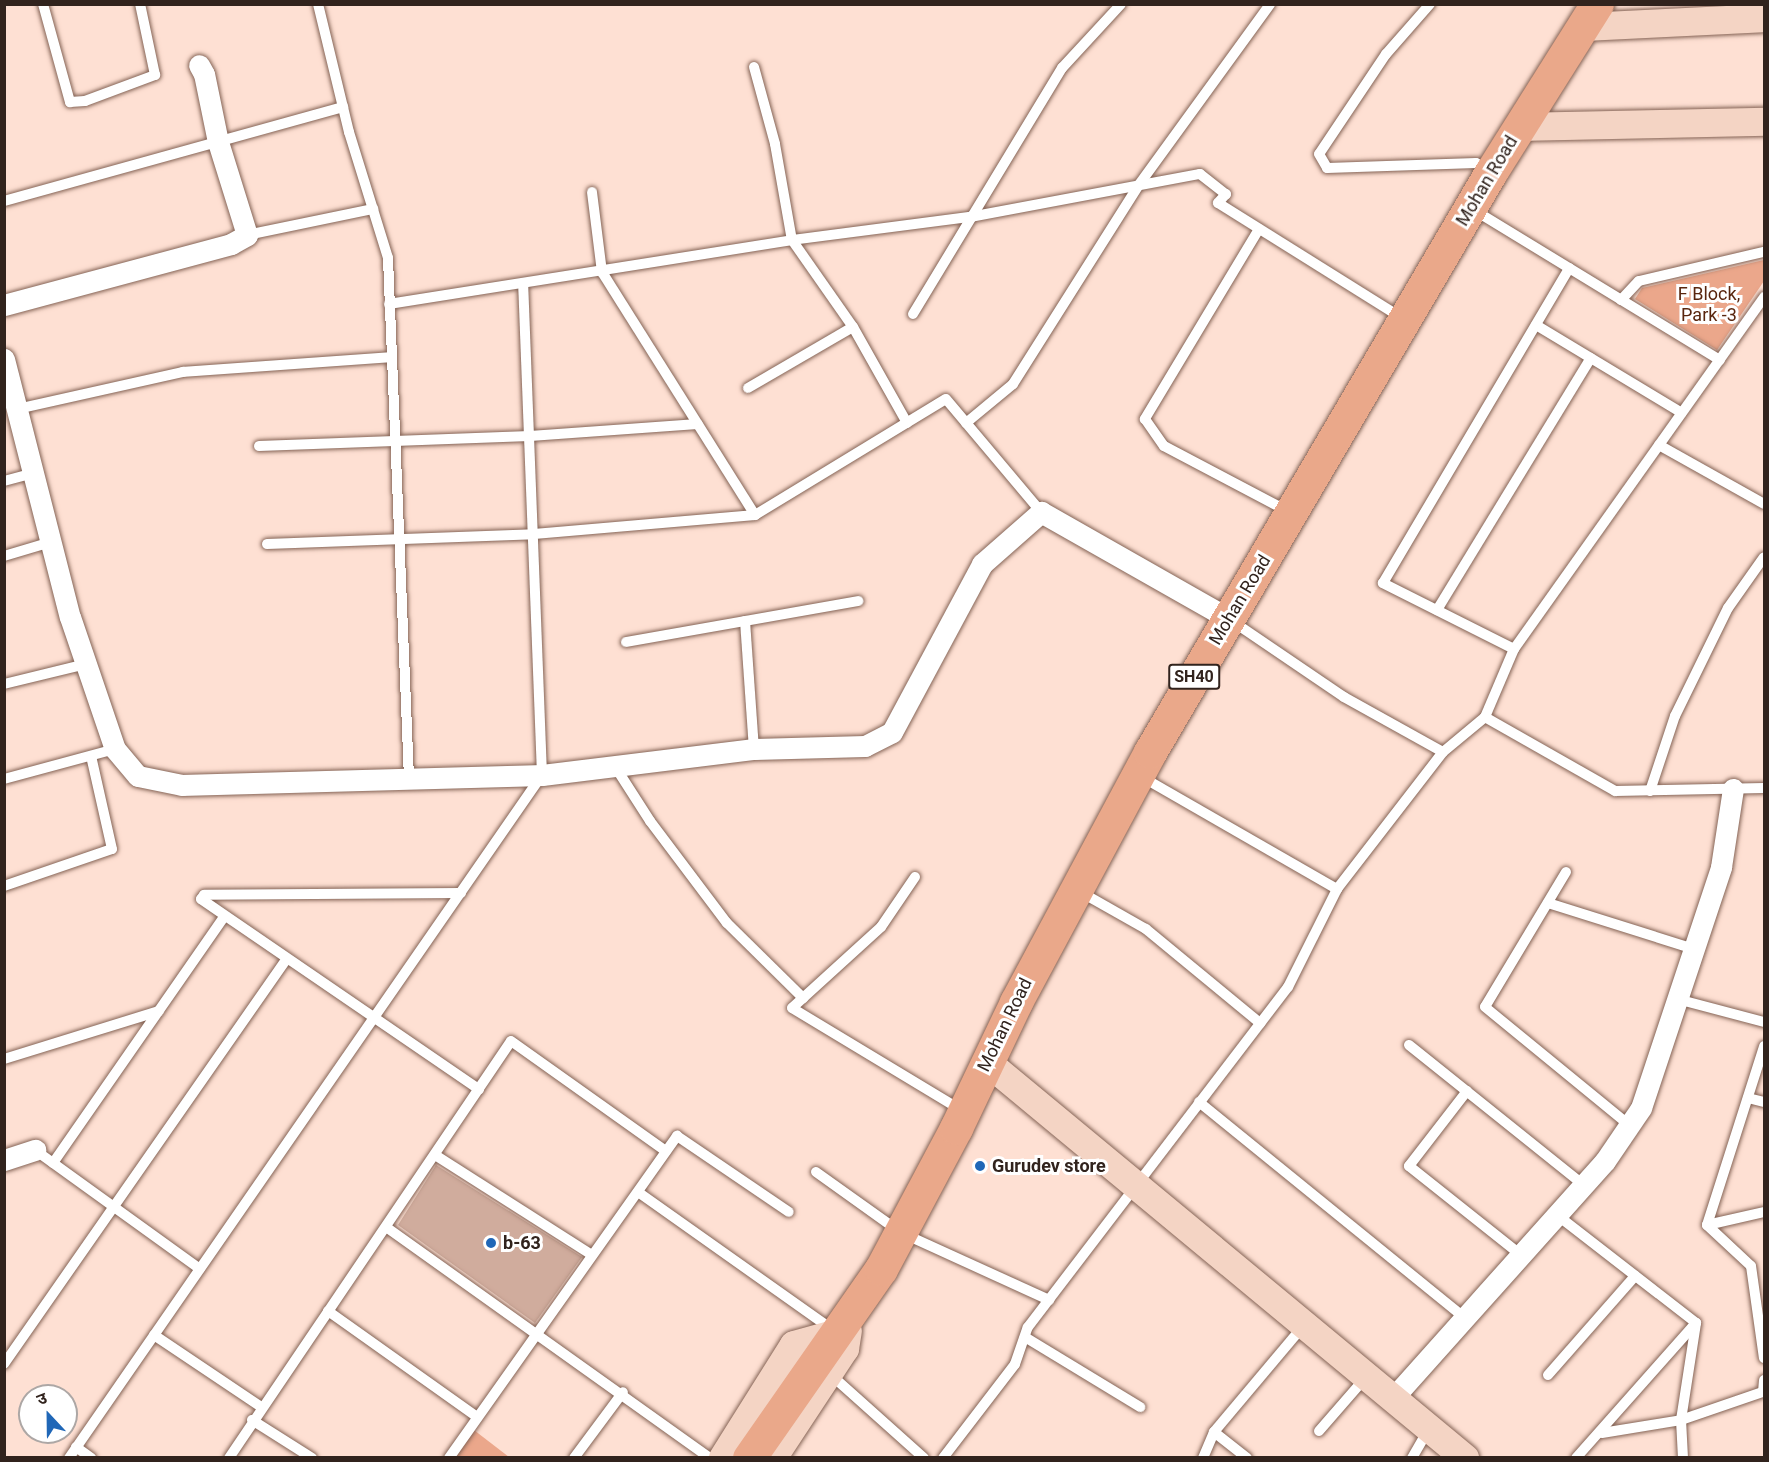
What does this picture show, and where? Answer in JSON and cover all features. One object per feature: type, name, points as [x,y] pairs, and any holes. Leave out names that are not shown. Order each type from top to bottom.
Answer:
[{"type":"main road","name":"Mohan Road","points":[[823,1368],[844,1325],[900,1232],[1076,889],[1138,775],[1491,172],[1590,16]]},
{"type":"main road","name":"SH40","points":[[749,1458],[781,1412],[823,1368]]},
{"type":"street","points":[[1590,16],[1764,18]]},
{"type":"street","points":[[4,305],[231,244],[247,235],[218,142],[204,74],[199,65]]},
{"type":"street","points":[[1520,127],[1764,122]]},
{"type":"street","points":[[4,359],[51,542],[86,664],[115,749],[138,776],[182,785],[543,775],[616,768],[754,749],[865,746],[892,732],[982,564],[1041,512],[1229,619]]},
{"type":"street","points":[[1393,1398],[1584,1185],[1641,1108],[1721,867],[1733,789]]},
{"type":"street","points":[[987,1062],[1465,1458]]},
{"type":"street","points":[[4,1160],[35,1150]]},
{"type":"street","points":[[723,1458],[794,1345],[844,1325]]},
{"type":"street","points":[[773,1458],[823,1368]]},
{"type":"lane","points":[[43,4],[70,102],[85,102],[155,75],[140,4]]},
{"type":"lane","points":[[318,4],[343,107],[388,258],[397,539],[409,779]]},
{"type":"lane","points":[[913,314],[1062,68],[1121,4]]},
{"type":"lane","points":[[966,423],[1013,384],[1138,186],[1270,4]]},
{"type":"lane","points":[[1430,4],[1386,54],[1319,154],[1327,168],[1476,163],[1491,172]]},
{"type":"lane","points":[[754,67],[775,144],[792,240],[853,327],[907,423]]},
{"type":"lane","points":[[4,201],[343,107]]},
{"type":"lane","points":[[389,304],[602,272],[792,240],[970,217],[1200,174],[1226,194],[1218,203],[1404,320]]},
{"type":"lane","points":[[592,192],[602,272],[755,515]]},
{"type":"lane","points":[[1470,208],[1720,360]]},
{"type":"lane","points":[[247,235],[373,209]]},
{"type":"lane","points":[[1258,229],[1145,418],[1164,446],[1291,513]]},
{"type":"lane","points":[[1622,300],[1640,281],[1764,252]]},
{"type":"lane","points":[[1514,649],[1383,583],[1569,268]]},
{"type":"lane","points":[[69,1458],[543,775],[523,284]]},
{"type":"lane","points":[[943,1458],[1015,1364],[1025,1337],[1049,1300],[1288,987],[1337,889],[1443,752],[1485,717],[1514,649],[1764,297]]},
{"type":"lane","points":[[1536,325],[1682,413]]},
{"type":"lane","points":[[748,388],[853,327]]},
{"type":"lane","points":[[17,409],[183,372],[391,357]]},
{"type":"lane","points":[[1437,610],[1590,358]]},
{"type":"lane","points":[[267,544],[534,534],[755,515],[946,399],[1041,512]]},
{"type":"lane","points":[[259,446],[530,436],[698,424]]},
{"type":"lane","points":[[1659,446],[1764,504]]},
{"type":"lane","points":[[4,481],[33,473]]},
{"type":"lane","points":[[4,556],[51,542]]},
{"type":"lane","points":[[1650,790],[1675,716],[1723,617],[1764,557]]},
{"type":"lane","points":[[626,642],[858,601]]},
{"type":"lane","points":[[1229,619],[1344,697],[1443,752]]},
{"type":"lane","points":[[745,621],[754,749]]},
{"type":"lane","points":[[4,684],[86,664]]},
{"type":"lane","points":[[1485,717],[1615,791],[1764,788]]},
{"type":"lane","points":[[4,779],[115,749]]},
{"type":"lane","points":[[4,886],[112,849],[91,756]]},
{"type":"lane","points":[[616,768],[650,822],[727,923],[803,998]]},
{"type":"lane","points":[[1138,775],[1337,889]]},
{"type":"lane","points":[[1566,872],[1485,1007],[1629,1125]]},
{"type":"lane","points":[[915,877],[881,927],[792,1008],[963,1112]]},
{"type":"lane","points":[[1076,889],[1146,929],[1260,1023]]},
{"type":"lane","points":[[461,892],[204,895],[201,899],[224,917],[479,1089]]},
{"type":"lane","points":[[1548,903],[1694,949]]},
{"type":"lane","points":[[53,1163],[224,917]]},
{"type":"lane","points":[[4,1364],[287,959]]},
{"type":"lane","points":[[1677,999],[1764,1022]]},
{"type":"lane","points":[[4,1059],[159,1010]]},
{"type":"lane","points":[[229,1458],[252,1420],[511,1041],[666,1151]]},
{"type":"lane","points":[[1409,1045],[1584,1185]]},
{"type":"lane","points":[[1707,1225],[1764,1046]]},
{"type":"lane","points":[[1467,1091],[1409,1166],[1521,1255]]},
{"type":"lane","points":[[1748,1098],[1764,1102]]},
{"type":"lane","points":[[1198,1102],[1465,1318]]},
{"type":"lane","points":[[449,1458],[677,1136],[789,1212]]},
{"type":"lane","points":[[35,1150],[200,1269]]},
{"type":"lane","points":[[435,1155],[592,1255]]},
{"type":"lane","points":[[816,1172],[900,1232],[1049,1300]]},
{"type":"lane","points":[[638,1191],[844,1325]]},
{"type":"lane","points":[[1707,1225],[1764,1212]]},
{"type":"lane","points":[[1557,1215],[1696,1323]]},
{"type":"lane","points":[[1707,1225],[1751,1266],[1764,1358]]},
{"type":"lane","points":[[386,1227],[623,1392],[710,1458]]},
{"type":"lane","points":[[1548,1375],[1635,1276]]},
{"type":"lane","points":[[328,1311],[477,1417]]},
{"type":"lane","points":[[1683,1458],[1681,1420],[1696,1323]]},
{"type":"lane","points":[[1576,1458],[1602,1433],[1696,1323]]},
{"type":"lane","points":[[1203,1458],[1214,1432],[1304,1325]]},
{"type":"lane","points":[[154,1335],[261,1407]]},
{"type":"lane","points":[[1025,1337],[1140,1407]]},
{"type":"lane","points":[[823,1368],[924,1458]]},
{"type":"lane","points":[[1319,1431],[1366,1377]]},
{"type":"lane","points":[[1602,1433],[1681,1420],[1763,1392],[1764,1380]]},
{"type":"lane","points":[[574,1458],[623,1392]]},
{"type":"lane","points":[[252,1420],[312,1458]]},
{"type":"lane","points":[[1412,1458],[1429,1428]]},
{"type":"lane","points":[[1214,1432],[1246,1458]]},
{"type":"lane","points":[[76,1447],[91,1458]]},
{"type":"green space","name":"F Block, Park -3","points":[[1764,260],[1764,281],[1717,350],[1635,299],[1642,288]]},
{"type":"green space","points":[[470,1427],[509,1457],[452,1458]]},
{"type":"building","name":"b-63","points":[[436,1165],[582,1257],[535,1323],[398,1225]]},
{"type":"place","name":"Gurudev store","points":[[980,1166]]},
{"type":"place","name":"b-63","points":[[491,1243]]}]
